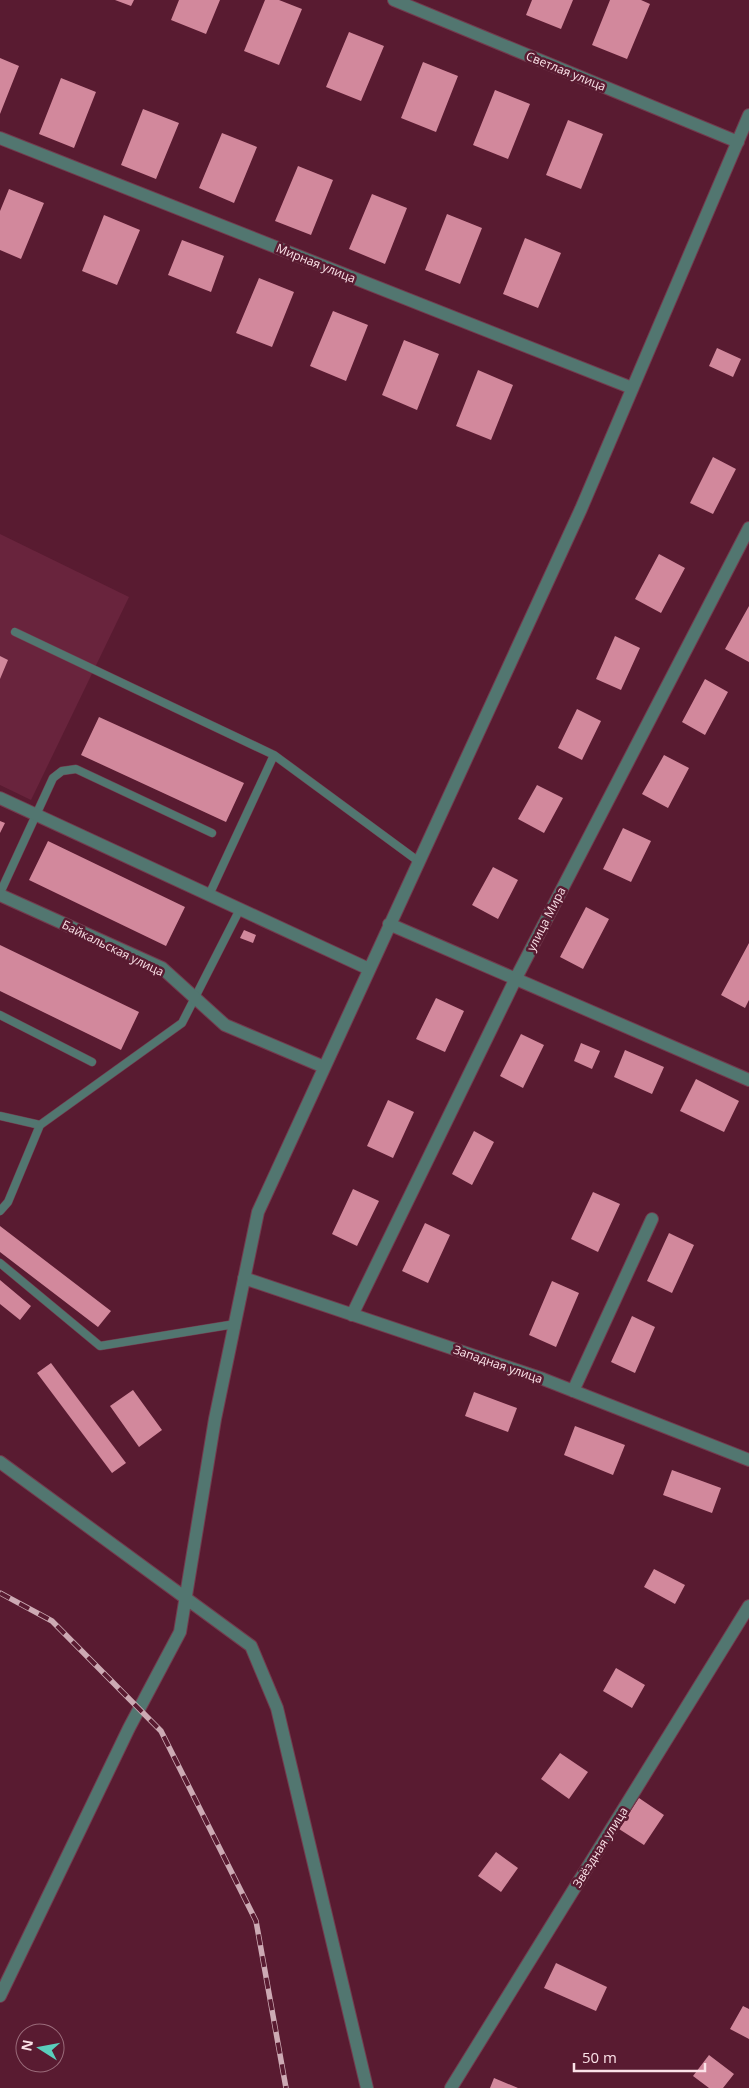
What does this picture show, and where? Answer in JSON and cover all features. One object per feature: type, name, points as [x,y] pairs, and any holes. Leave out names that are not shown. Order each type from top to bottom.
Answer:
[{"type":"street","name":"Светлая улица","points":[[394,0],[738,142]]},
{"type":"street","points":[[0,1996],[129,1728],[180,1632],[214,1419],[258,1212],[580,509],[749,115]]},
{"type":"street","name":"Мирная улица","points":[[0,138],[632,388]]},
{"type":"street","name":"улица Мира","points":[[352,1315],[516,978],[749,528]]},
{"type":"street","points":[[0,798],[369,969]]},
{"type":"street","name":"Байкальская улица","points":[[0,894],[162,968],[225,1025],[324,1068]]},
{"type":"street","points":[[389,924],[749,1080]]},
{"type":"street","points":[[573,1391],[652,1219]]},
{"type":"street","name":"Западная улица","points":[[244,1278],[573,1391],[749,1460]]},
{"type":"street","points":[[0,1462],[251,1646],[277,1708],[368,2088]]},
{"type":"street","name":"Звёздная улица","points":[[451,2088],[749,1606]]},
{"type":"lane","points":[[15,632],[274,755],[418,861]]},
{"type":"lane","points":[[209,895],[274,755]]},
{"type":"lane","points":[[0,894],[53,778],[62,771],[76,769],[212,833]]},
{"type":"lane","points":[[0,1211],[8,1202],[40,1125],[182,1023],[240,909]]},
{"type":"lane","points":[[0,1015],[92,1062]]},
{"type":"lane","points":[[0,1116],[40,1125]]},
{"type":"lane","points":[[0,1263],[100,1346],[235,1324]]},
{"type":"shaded area","points":[[0,534],[129,597],[31,800],[0,785]]},
{"type":"building","points":[[115,0],[134,0],[131,6]]},
{"type":"building","points":[[179,0],[220,0],[206,34],[171,20]]},
{"type":"building","points":[[265,0],[279,0],[302,9],[279,65],[244,51]]},
{"type":"building","points":[[532,0],[573,0],[561,29],[526,15]]},
{"type":"building","points":[[610,0],[641,0],[650,4],[627,59],[592,45]]},
{"type":"building","points":[[349,32],[384,46],[361,101],[326,87]]},
{"type":"building","points":[[0,58],[19,66],[0,114]]},
{"type":"building","points":[[423,62],[458,76],[436,132],[401,118]]},
{"type":"building","points":[[61,78],[96,92],[74,148],[39,134]]},
{"type":"building","points":[[495,90],[530,104],[508,159],[473,145]]},
{"type":"building","points":[[143,109],[179,123],[156,179],[121,165]]},
{"type":"building","points":[[568,120],[603,134],[581,189],[546,175]]},
{"type":"building","points":[[222,133],[257,147],[234,203],[199,188]]},
{"type":"building","points":[[298,166],[333,180],[311,235],[275,221]]},
{"type":"building","points":[[9,189],[44,203],[21,259],[0,250],[0,211]]},
{"type":"building","points":[[372,194],[407,208],[385,264],[349,249]]},
{"type":"building","points":[[447,214],[482,228],[460,284],[425,270]]},
{"type":"building","points":[[104,215],[140,230],[117,285],[82,271]]},
{"type":"building","points":[[525,238],[561,253],[538,308],[503,294]]},
{"type":"building","points":[[182,240],[224,256],[211,292],[168,275]]},
{"type":"building","points":[[259,278],[294,292],[272,347],[236,333]]},
{"type":"building","points":[[333,311],[368,325],[346,381],[310,366]]},
{"type":"building","points":[[404,340],[439,354],[417,410],[382,395]]},
{"type":"building","points":[[717,348],[741,359],[733,377],[709,366]]},
{"type":"building","points":[[478,370],[513,385],[491,440],[456,426]]},
{"type":"building","points":[[713,457],[736,469],[713,514],[690,503]]},
{"type":"building","points":[[659,554],[685,568],[661,613],[635,599]]},
{"type":"building","points":[[749,606],[749,662],[725,649]]},
{"type":"building","points":[[615,636],[640,648],[621,690],[596,679]]},
{"type":"building","points":[[0,656],[8,660],[0,679]]},
{"type":"building","points":[[705,679],[728,692],[705,735],[682,722]]},
{"type":"building","points":[[577,709],[601,721],[582,760],[558,748]]},
{"type":"building","points":[[99,717],[244,783],[226,822],[81,755]]},
{"type":"building","points":[[664,755],[689,768],[668,808],[642,794]]},
{"type":"building","points":[[537,785],[563,798],[544,833],[518,819]]},
{"type":"building","points":[[0,821],[5,823],[0,833]]},
{"type":"building","points":[[623,828],[651,841],[631,882],[603,869]]},
{"type":"building","points":[[48,841],[185,907],[166,946],[29,880]]},
{"type":"building","points":[[493,867],[518,880],[498,919],[472,905]]},
{"type":"building","points":[[586,907],[609,919],[583,969],[560,957]]},
{"type":"building","points":[[244,930],[256,935],[253,943],[240,938]]},
{"type":"building","points":[[749,943],[749,1000],[745,1008],[721,995]]},
{"type":"building","points":[[0,945],[139,1012],[121,1050],[0,991]]},
{"type":"building","points":[[436,998],[464,1011],[445,1052],[416,1039]]},
{"type":"building","points":[[521,1034],[544,1045],[523,1088],[500,1076]]},
{"type":"building","points":[[581,1043],[600,1051],[592,1069],[574,1061]]},
{"type":"building","points":[[625,1050],[664,1067],[652,1094],[614,1077]]},
{"type":"building","points":[[696,1079],[739,1101],[724,1132],[680,1111]]},
{"type":"building","points":[[388,1100],[414,1112],[393,1158],[367,1146]]},
{"type":"building","points":[[474,1131],[494,1142],[472,1185],[452,1174]]},
{"type":"building","points":[[353,1189],[379,1201],[357,1246],[332,1234]]},
{"type":"building","points":[[593,1192],[620,1204],[598,1252],[571,1239]]},
{"type":"building","points":[[425,1223],[450,1235],[428,1283],[402,1271]]},
{"type":"building","points":[[0,1226],[111,1311],[98,1327],[0,1252]]},
{"type":"building","points":[[669,1233],[694,1245],[672,1293],[647,1281]]},
{"type":"building","points":[[0,1280],[31,1306],[20,1320],[0,1304]]},
{"type":"building","points":[[552,1281],[579,1293],[556,1347],[529,1335]]},
{"type":"building","points":[[632,1316],[655,1327],[635,1373],[611,1362]]},
{"type":"building","points":[[51,1363],[126,1463],[112,1473],[37,1373]]},
{"type":"building","points":[[133,1390],[162,1430],[139,1447],[110,1406]]},
{"type":"building","points":[[474,1392],[517,1408],[508,1432],[465,1416]]},
{"type":"building","points":[[575,1426],[625,1445],[613,1475],[564,1455]]},
{"type":"building","points":[[672,1470],[721,1488],[712,1513],[663,1495]]},
{"type":"building","points":[[654,1569],[685,1585],[675,1604],[644,1587]]},
{"type":"building","points":[[616,1668],[645,1685],[632,1708],[603,1691]]},
{"type":"building","points":[[560,1753],[588,1772],[569,1799],[541,1779]]},
{"type":"building","points":[[639,1798],[664,1815],[644,1845],[619,1829]]},
{"type":"building","points":[[496,1852],[518,1868],[501,1892],[478,1876]]},
{"type":"building","points":[[556,1963],[607,1987],[596,2011],[544,1988]]},
{"type":"building","points":[[743,2006],[749,2009],[749,2039],[730,2029]]},
{"type":"building","points":[[709,2055],[734,2074],[723,2088],[709,2088],[693,2076]]},
{"type":"building","points":[[494,2078],[518,2088],[490,2088]]},
{"type":"railway","points":[[0,1593],[52,1621],[161,1731],[256,1921],[286,2088]]}]
